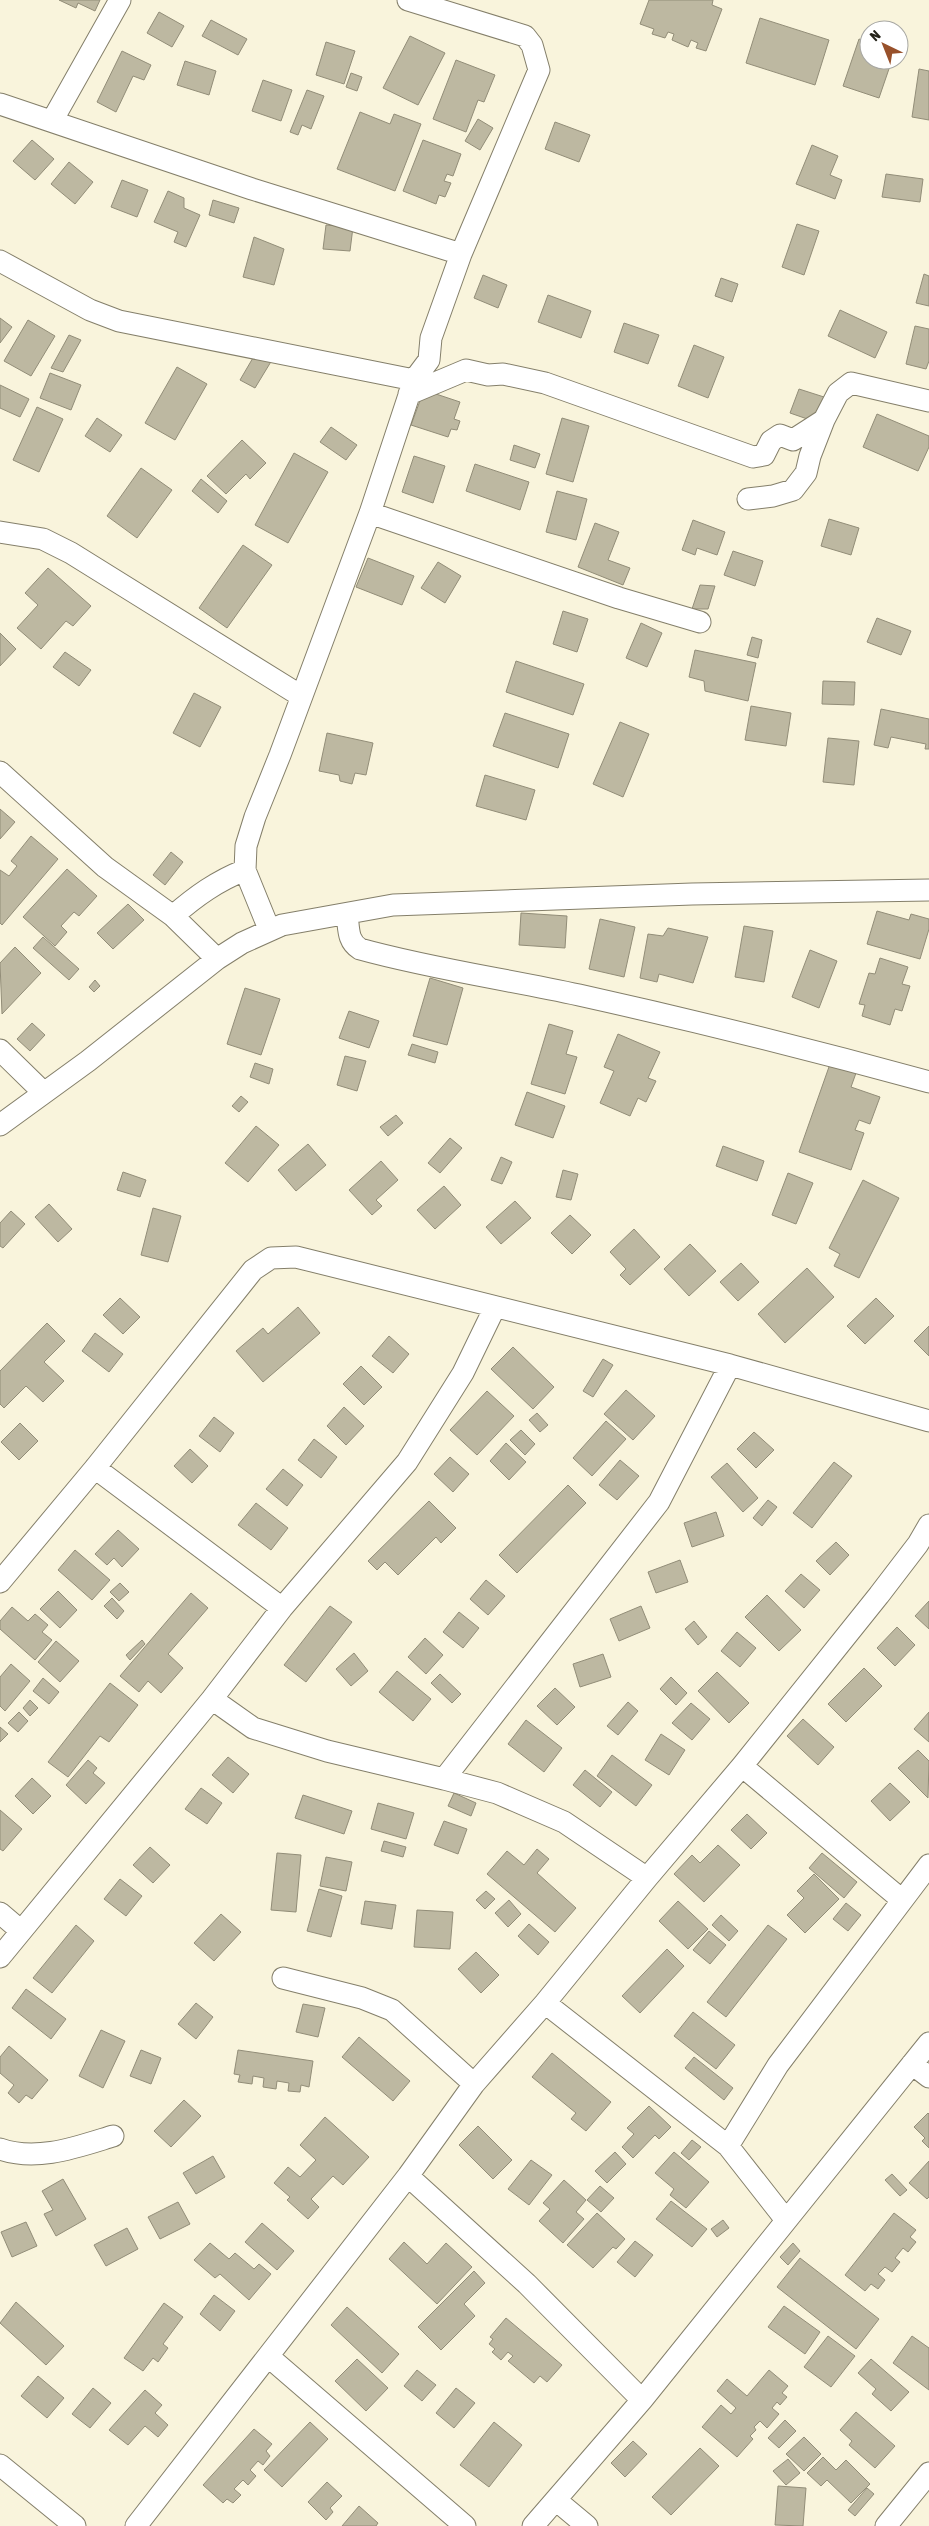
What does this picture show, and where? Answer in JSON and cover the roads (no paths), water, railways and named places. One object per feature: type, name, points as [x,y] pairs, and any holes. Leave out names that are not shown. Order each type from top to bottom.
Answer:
[{"type":"street","points":[[52,121],[120,0]]},
{"type":"street","points":[[269,929],[245,870],[246,846],[255,817],[370,514],[411,387],[429,360],[430,338],[461,254],[539,70],[532,45],[524,36],[408,0]]},
{"type":"street","points":[[0,104],[252,189],[461,254]]},
{"type":"street","points":[[0,261],[90,310],[119,321],[411,387],[466,370],[488,375],[503,374],[545,383],[753,457],[764,455],[771,441],[780,435],[793,440],[824,420]]},
{"type":"street","points":[[748,499],[773,496],[793,490],[806,473],[810,456],[824,420],[838,393],[851,383],[929,401]]},
{"type":"street","points":[[370,514],[619,598],[700,622]]},
{"type":"street","points":[[0,532],[43,538],[301,696]]},
{"type":"street","points":[[0,772],[105,867],[173,916],[217,959]]},
{"type":"street","points":[[173,916],[219,880],[245,870]]},
{"type":"street","points":[[0,1125],[217,959],[269,929],[393,905],[692,894],[929,890]]},
{"type":"street","points":[[347,914],[350,938],[353,945],[360,949],[432,968],[499,978],[581,995],[929,1082]]},
{"type":"street","points":[[0,1050],[44,1092]]},
{"type":"street","points":[[0,1582],[95,1468],[253,1270],[271,1258],[296,1257],[730,1365],[929,1421]]},
{"type":"street","points":[[0,1956],[212,1698],[282,1608],[407,1462],[463,1373],[495,1307]]},
{"type":"street","points":[[444,1778],[659,1502],[730,1365]]},
{"type":"street","points":[[95,1468],[282,1608]]},
{"type":"street","points":[[136,2526],[408,2176],[474,2084],[545,2003],[742,1766],[879,1595],[918,1544],[929,1525]]},
{"type":"street","points":[[212,1698],[253,1728],[327,1751],[444,1778],[496,1794],[564,1822],[647,1878]]},
{"type":"street","points":[[742,1766],[902,1900]]},
{"type":"street","points":[[728,2146],[778,2065],[929,1866]]},
{"type":"street","points":[[0,1913],[20,1930]]},
{"type":"street","points":[[283,1978],[362,1998],[392,2010],[474,2084]]},
{"type":"street","points":[[545,2003],[728,2146],[786,2220]]},
{"type":"street","points":[[534,2526],[642,2400],[929,2043]]},
{"type":"street","points":[[912,2064],[929,2077]]},
{"type":"street","points":[[0,2149],[14,2154],[59,2152],[113,2136]]},
{"type":"street","points":[[408,2176],[527,2284],[642,2400]]},
{"type":"street","points":[[269,2357],[465,2526]]},
{"type":"street","points":[[0,2465],[75,2526]]},
{"type":"street","points":[[886,2526],[929,2473]]},
{"type":"street","points":[[557,2501],[587,2526]]}]
